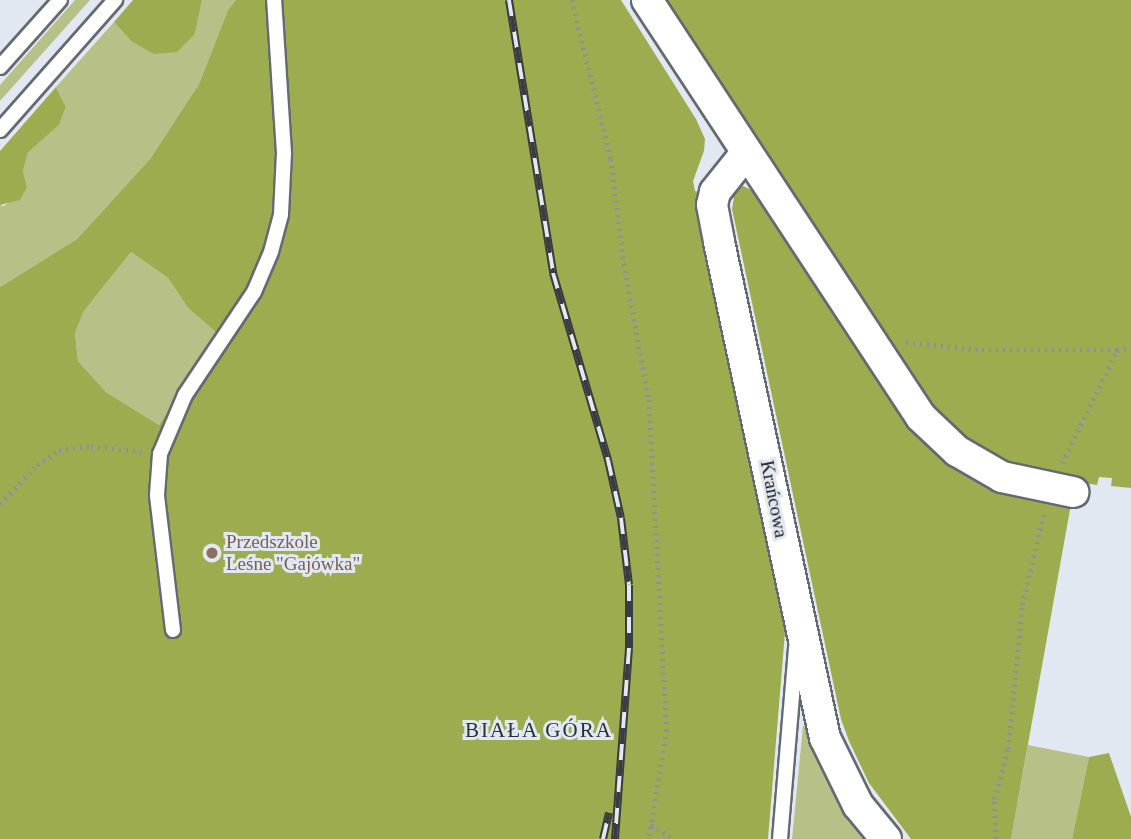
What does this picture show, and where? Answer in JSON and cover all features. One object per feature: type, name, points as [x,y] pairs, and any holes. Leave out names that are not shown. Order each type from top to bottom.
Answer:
[{"type":"street","points":[[647,0],[921,417],[957,451],[1002,477],[1061,490]]},
{"type":"street","name":"Krańcowa","points":[[746,153],[719,183],[712,205],[798,621],[825,738],[858,805],[886,839]]},
{"type":"lane","points":[[0,67],[60,0]]},
{"type":"lane","points":[[0,131],[114,0]]},
{"type":"lane","points":[[173,630],[158,495],[160,454],[170,425],[185,395],[254,292],[271,252],[281,214],[284,153],[274,0]]},
{"type":"lane","points":[[780,839],[798,621]]},
{"type":"path","points":[[572,0],[611,159],[624,264],[649,400],[667,730],[649,839]]},
{"type":"path","points":[[867,338],[982,350],[1117,350],[1131,347]]},
{"type":"path","points":[[996,839],[994,799],[1007,750],[1022,605],[1061,490],[1052,478],[1067,455],[1117,350]]},
{"type":"path","points":[[0,504],[37,466],[59,450],[91,446],[160,454]]},
{"type":"path","points":[[651,825],[674,839]]},
{"type":"green space","points":[[75,0],[90,0],[0,101],[0,85]]},
{"type":"green space","points":[[133,0],[202,0],[195,34],[177,52],[154,54],[131,41],[114,22]]},
{"type":"green space","points":[[202,0],[236,0],[228,10],[199,84],[150,159],[77,239],[0,287],[0,205],[4,206],[27,187],[23,171],[28,151],[59,125],[66,107],[56,87],[114,22],[131,41],[195,34]]},
{"type":"green space","points":[[236,0],[621,0],[696,119],[705,139],[704,151],[693,181],[695,191],[700,193],[786,620],[768,839],[0,839],[0,287],[77,239],[150,159],[199,84],[228,10]],"holes":[[[131,252],[168,278],[188,308],[218,334],[159,425],[106,392],[78,361],[75,333],[84,311]]]},
{"type":"green space","points":[[660,0],[1131,0],[1131,488],[1111,486],[1112,478],[1099,477],[1097,485],[1018,472],[944,430]]},
{"type":"green space","points":[[56,87],[66,107],[59,125],[28,152],[23,171],[27,187],[20,200],[0,205],[0,151]]},
{"type":"green space","points":[[743,186],[758,193],[854,342],[908,418],[1071,504],[1011,839],[911,839],[869,783],[849,741],[841,719],[732,209],[734,198],[729,194]]},
{"type":"green space","points":[[131,252],[168,278],[188,308],[218,334],[159,425],[106,392],[78,361],[75,333],[84,311]]},
{"type":"green space","points":[[807,724],[868,839],[792,839],[803,726]]},
{"type":"green space","points":[[1028,745],[1089,757],[1072,839],[1011,839]]},
{"type":"green space","points":[[1109,753],[1131,817],[1131,839],[1072,839],[1089,757]]},
{"type":"railway","points":[[509,0],[553,273],[608,460],[621,518],[629,585],[629,648],[615,839]]},
{"type":"railway","points":[[603,839],[609,813]]},
{"type":"place","name":"Przedszkole Leśne \"Gajówka\"","points":[[212,553]]},
{"type":"district","name":"BIAŁA GÓRA","points":[[539,730]]}]
